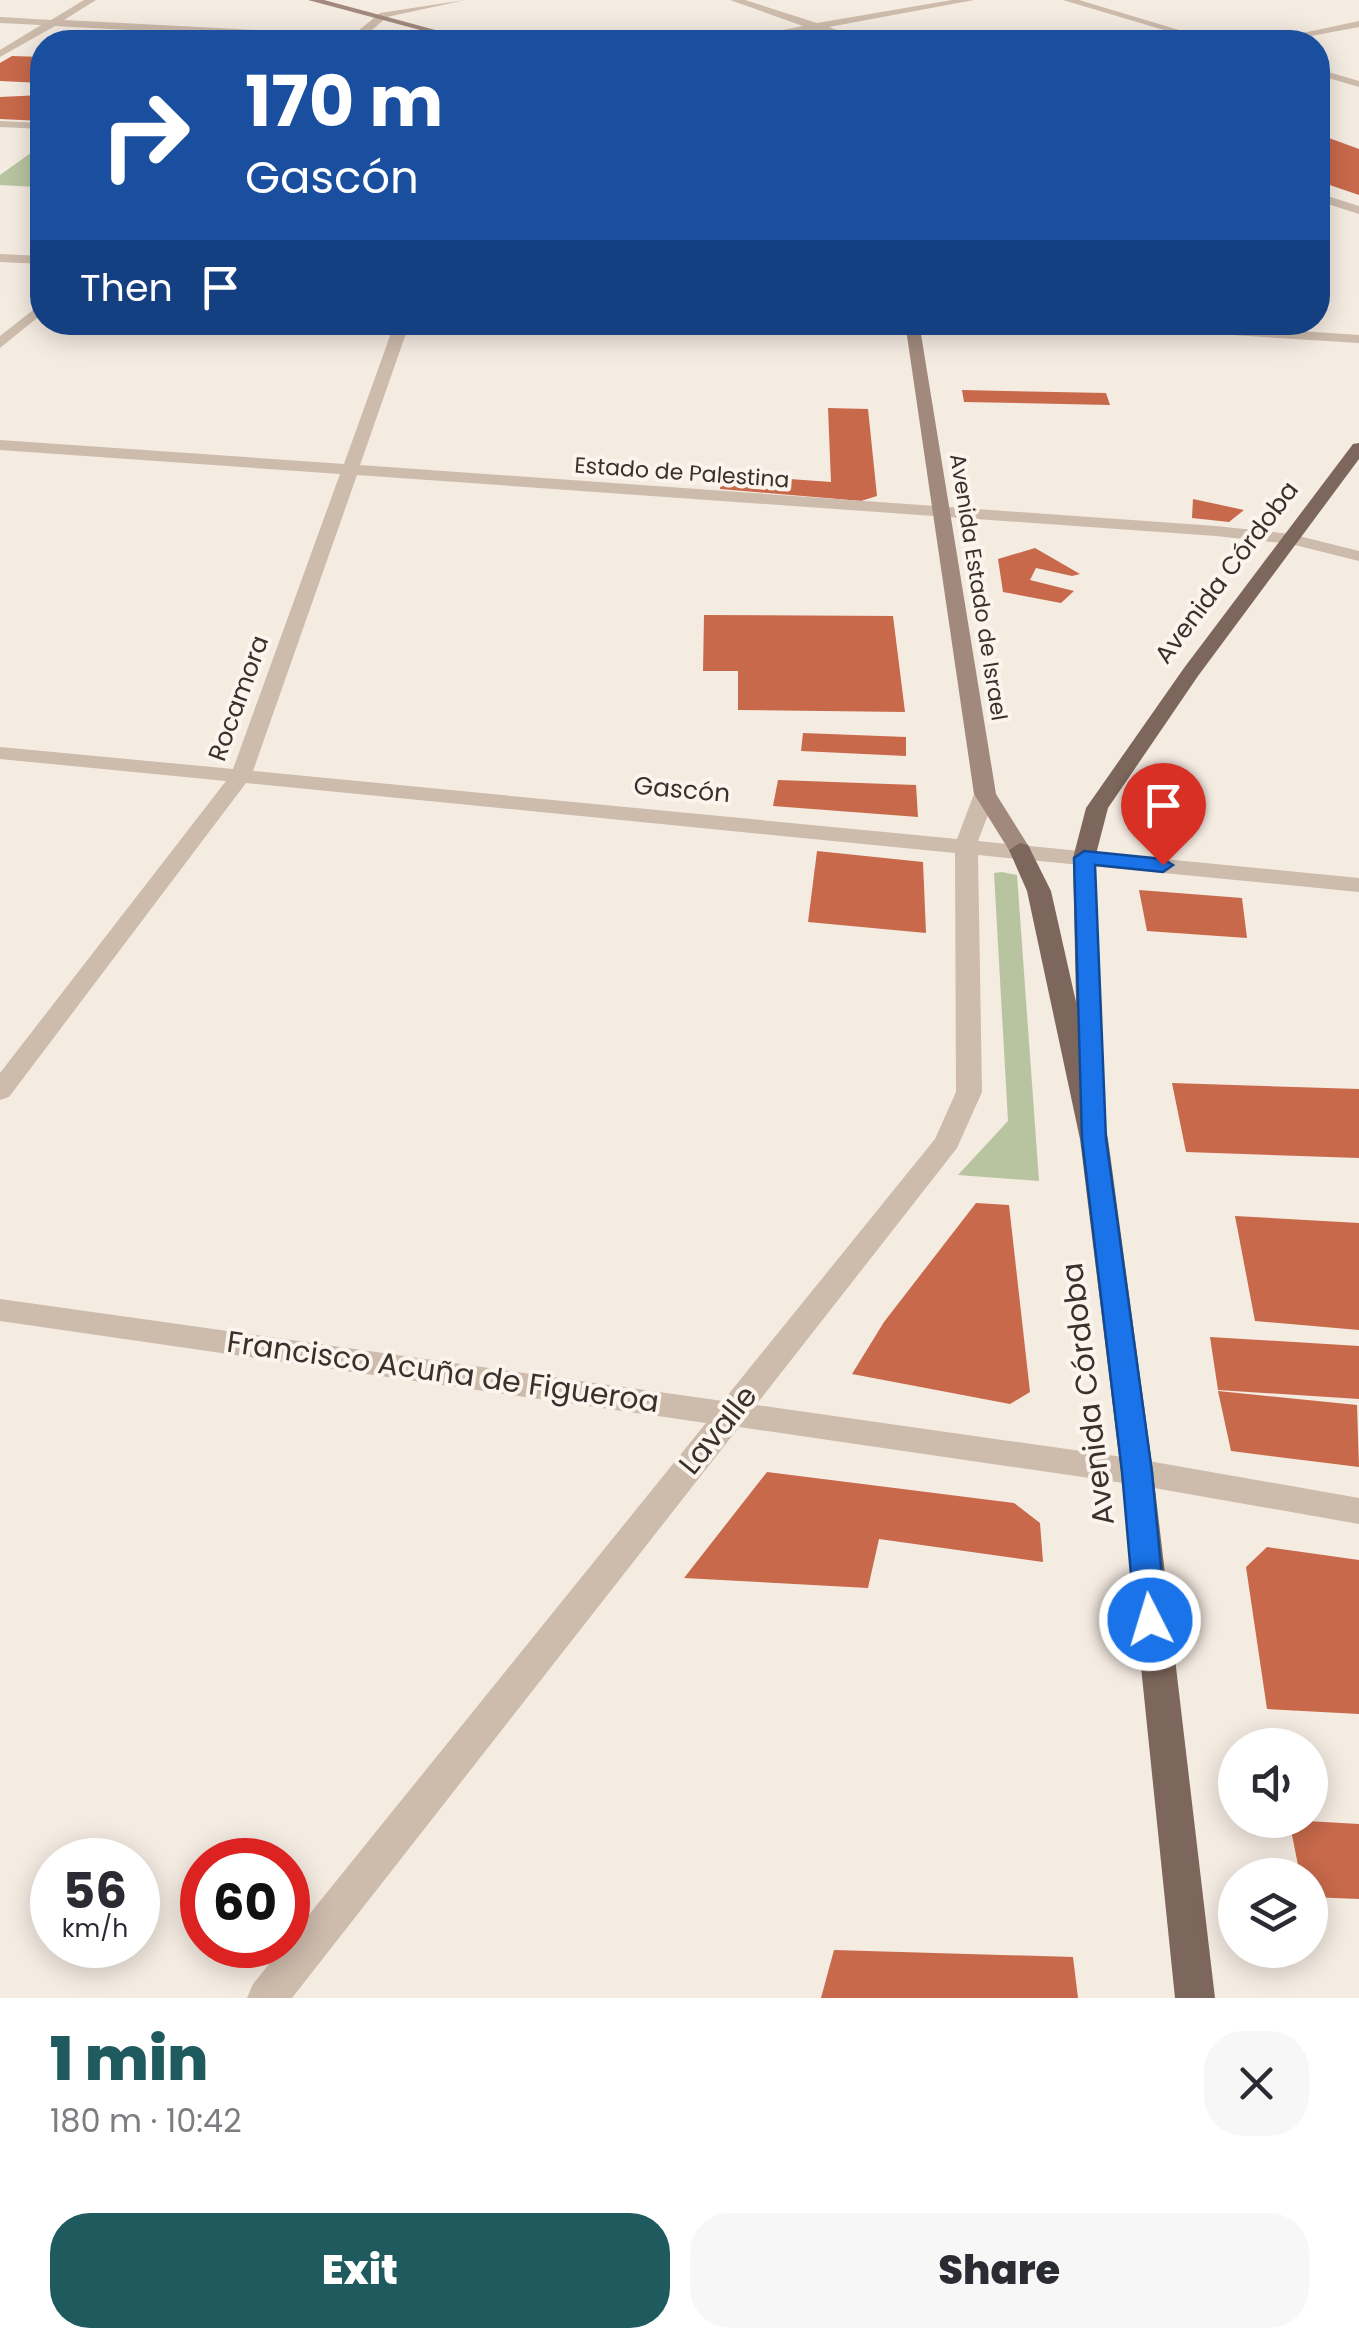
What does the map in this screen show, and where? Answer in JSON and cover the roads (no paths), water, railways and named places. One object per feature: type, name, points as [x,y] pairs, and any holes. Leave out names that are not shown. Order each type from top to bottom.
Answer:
[{"type":"main road","points":[[313,0],[435,30]]},
{"type":"main road","name":"Avenida Estado de Israel","points":[[914,335],[984,794],[1020,850]]},
{"type":"main road","name":"Avenida Córdoba","points":[[1094,1139],[1084,858],[1096,808],[1359,448]]},
{"type":"main road","name":"Avenida Córdoba","points":[[1020,850],[1039,891],[1094,1139],[1137,1472],[1194,1998]]},
{"type":"street","points":[[41,30],[91,0]]},
{"type":"street","points":[[367,30],[384,15],[460,0]]},
{"type":"street","points":[[736,0],[827,30]]},
{"type":"street","points":[[800,30],[969,0]]},
{"type":"street","points":[[1068,0],[1172,30]]},
{"type":"street","points":[[0,20],[170,30]]},
{"type":"street","points":[[1328,30],[1359,24]]},
{"type":"street","points":[[0,54],[30,36]]},
{"type":"street","points":[[1330,76],[1359,84]]},
{"type":"street","points":[[0,124],[30,125]]},
{"type":"street","points":[[1330,200],[1359,210]]},
{"type":"street","points":[[0,258],[30,259]]},
{"type":"street","points":[[0,344],[30,318]]},
{"type":"street","name":"Rocamora","points":[[0,1091],[241,776],[397,335]]},
{"type":"street","points":[[1296,335],[1359,339]]},
{"type":"street","name":"Estado de Palestina","points":[[0,445],[1291,539],[1359,556]]},
{"type":"street","name":"Gascón","points":[[0,753],[1359,885]]},
{"type":"street","name":"Lavalle","points":[[267,1998],[942,1149],[966,1104],[970,1060],[966,844],[984,794]]},
{"type":"street","name":"Francisco Acuña de Figueroa","points":[[0,1310],[1137,1472],[1359,1511]]}]
